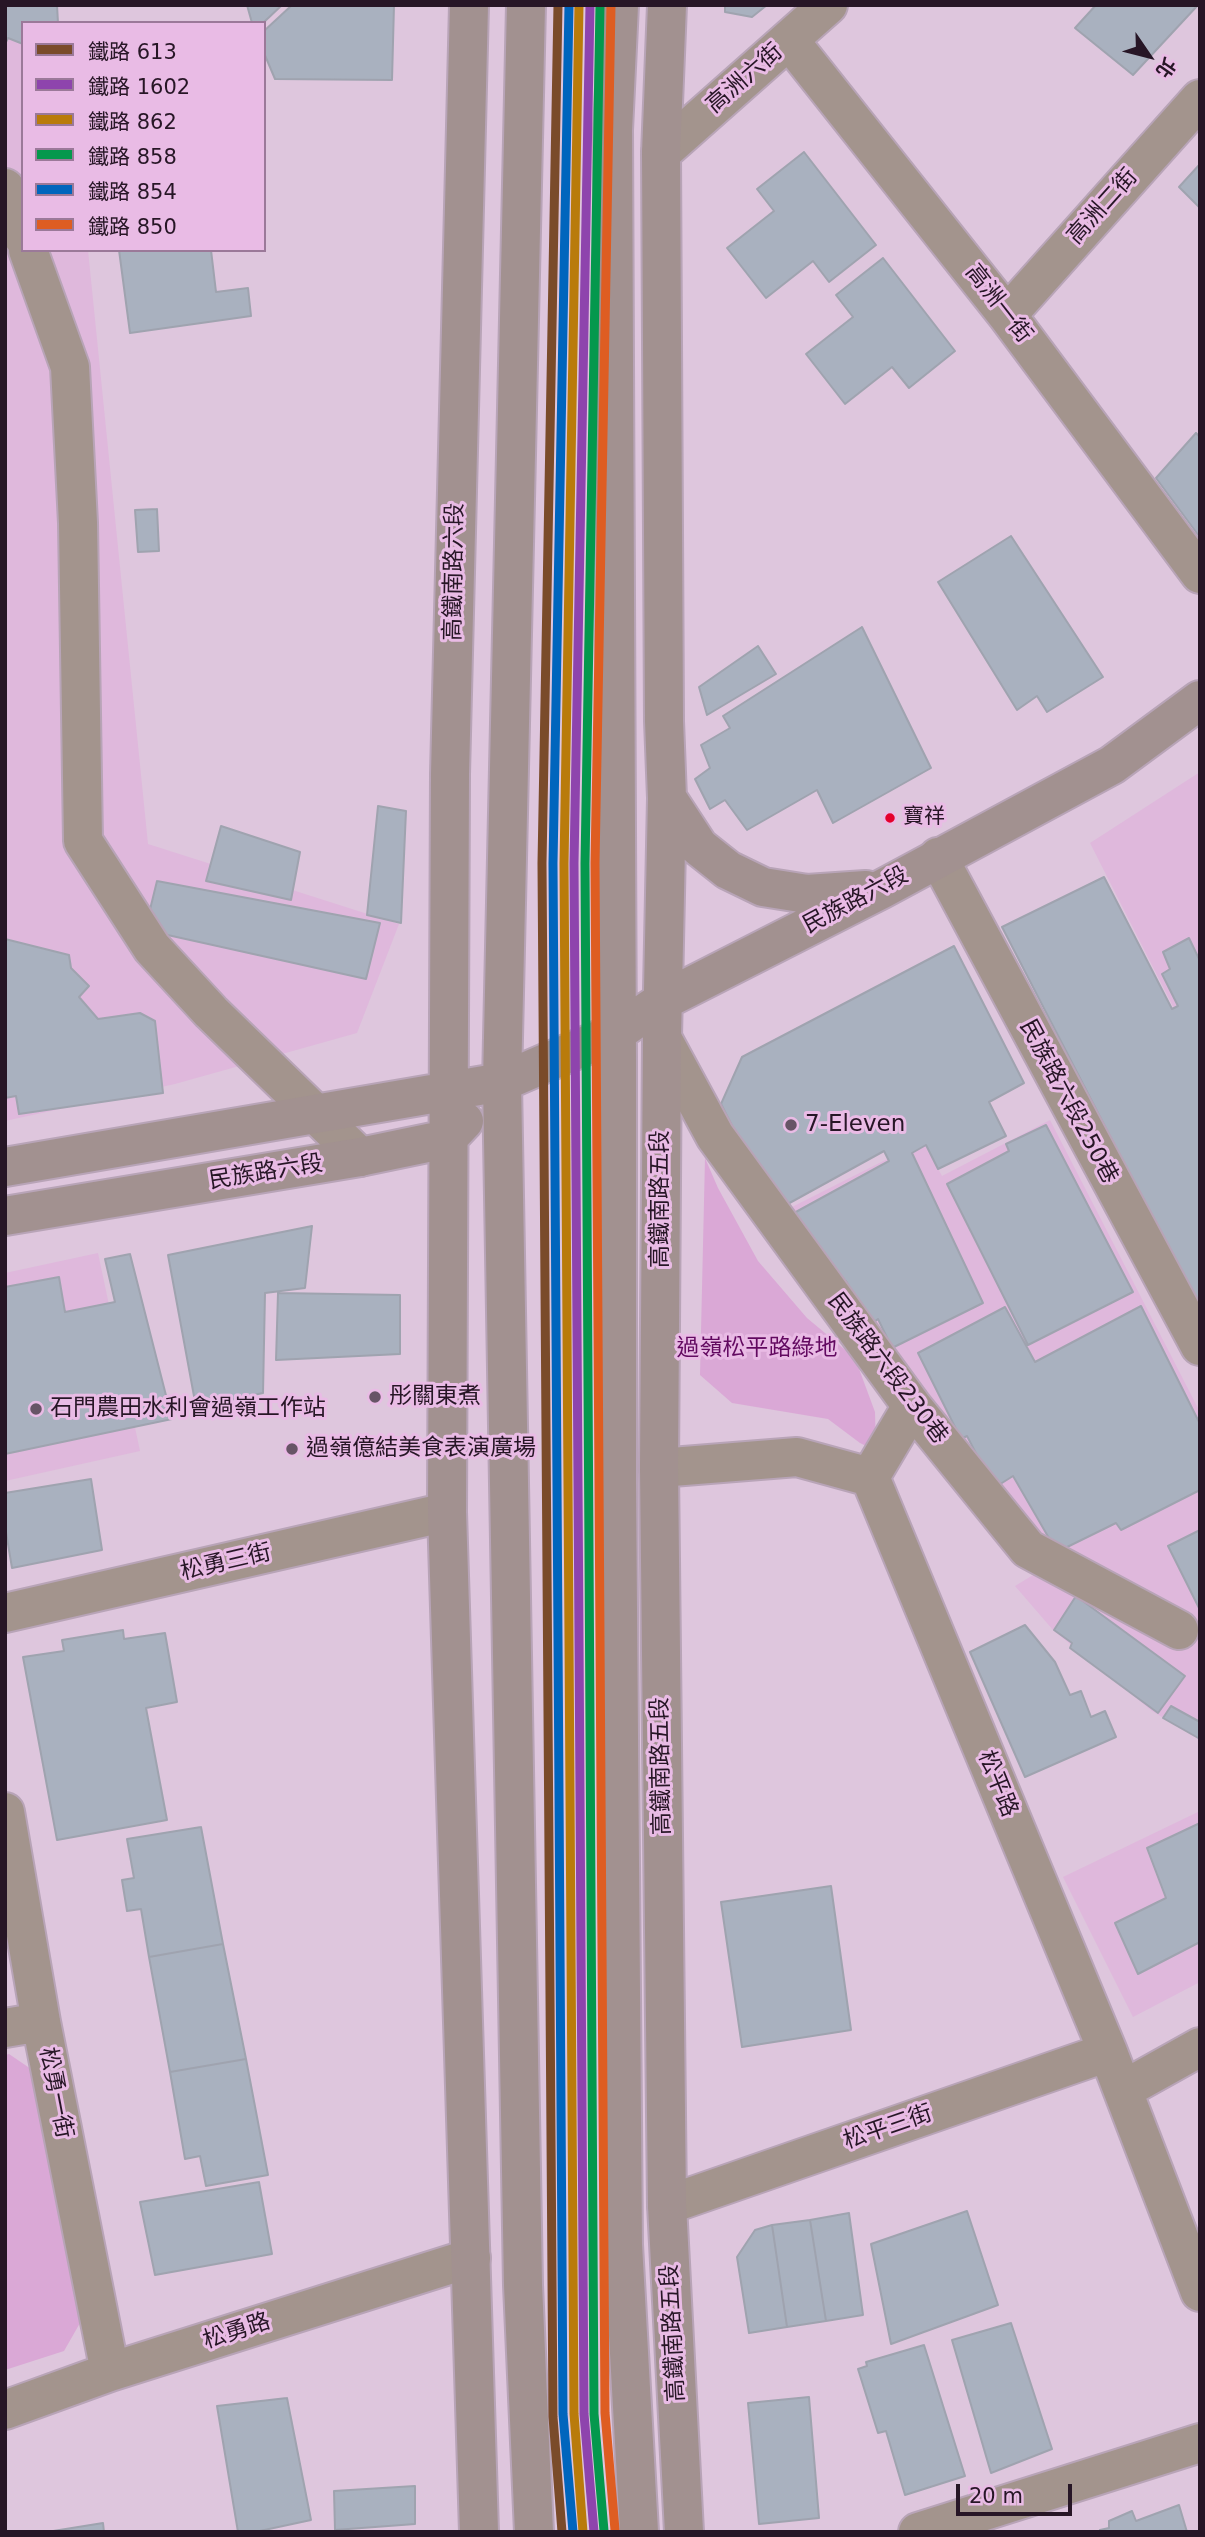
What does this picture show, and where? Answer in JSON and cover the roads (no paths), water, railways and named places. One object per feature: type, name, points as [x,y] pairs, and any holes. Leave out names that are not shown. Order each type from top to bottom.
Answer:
[{"type":"main road","name":"高鐵南路六段","points":[[447,1139],[450,774],[470,5]]},
{"type":"main road","points":[[526,5],[502,1082],[522,2271],[534,2532]]},
{"type":"main road","points":[[617,1032],[613,130],[619,5]]},
{"type":"main road","points":[[664,1000],[667,798],[664,708],[661,153],[667,5]]},
{"type":"main road","name":"民族路六段","points":[[5,1167],[502,1082],[617,1032],[664,1000],[882,889],[1112,765],[1198,705]]},
{"type":"main road","points":[[667,798],[699,847],[728,870],[763,887],[807,894],[882,889]]},
{"type":"main road","name":"高鐵南路五段","points":[[664,1000],[659,1468],[667,2205],[684,2532]]},
{"type":"main road","name":"高鐵南路五段","points":[[617,1032],[617,1496],[623,2245],[639,2532]]},
{"type":"main road","name":"民族路六段","points":[[5,1216],[360,1157],[447,1139],[502,1082]]},
{"type":"main road","points":[[447,1139],[447,1512],[480,2532]]},
{"type":"street","name":"高洲六街","points":[[661,153],[828,5]]},
{"type":"street","name":"高洲一街","points":[[789,40],[1007,315],[1200,574]]},
{"type":"street","name":"高洲二街","points":[[1007,315],[1200,99]]},
{"type":"street","points":[[5,188],[21,232]]},
{"type":"street","points":[[29,252],[70,367],[78,523],[83,841],[152,948],[211,1012],[360,1157]]},
{"type":"street","name":"民族路六段250巷","points":[[938,857],[1200,1346]]},
{"type":"street","name":"民族路六段230巷","points":[[662,1038],[715,1136],[912,1406],[1028,1549],[1179,1630]]},
{"type":"street","points":[[659,1468],[797,1457],[870,1477],[912,1406]]},
{"type":"street","name":"松平路","points":[[870,1477],[1108,2052],[1200,2292]]},
{"type":"street","name":"松勇三街","points":[[5,1614],[447,1512]]},
{"type":"street","name":"松勇一街","points":[[5,1812],[23,2025],[110,2372]]},
{"type":"street","points":[[1123,2090],[1200,2047]]},
{"type":"street","name":"松平三街","points":[[667,2205],[1108,2052]]},
{"type":"street","name":"松勇路","points":[[5,2410],[110,2372],[471,2258]]},
{"type":"street","points":[[918,2532],[1200,2443]]},
{"type":"rail line","name":"613","points":[[558,5],[542,863],[553,2417],[562,2532]]},
{"type":"rail line","name":"854","points":[[569,5],[553,863],[563,2414],[573,2532]]},
{"type":"rail line","name":"862","points":[[579,5],[564,863],[574,2414],[583,2532]]},
{"type":"rail line","name":"1602","points":[[590,5],[574,863],[584,2414],[594,2532]]},
{"type":"rail line","name":"858","points":[[600,5],[585,863],[594,2414],[604,2531]]},
{"type":"rail line","name":"850","points":[[611,5],[595,863],[605,2413],[615,2530]]},
{"type":"place","name":"寶祥","points":[[890,818]]},
{"type":"place","name":"7-Eleven","points":[[791,1125]]},
{"type":"place","name":"彤關東煮","points":[[375,1397]]},
{"type":"place","name":"石門農田水利會過嶺工作站","points":[[36,1409]]},
{"type":"place","name":"過嶺億結美食表演廣場","points":[[292,1449]]},
{"type":"park label","name":"過嶺松平路綠地","points":[[757,1349]]}]
